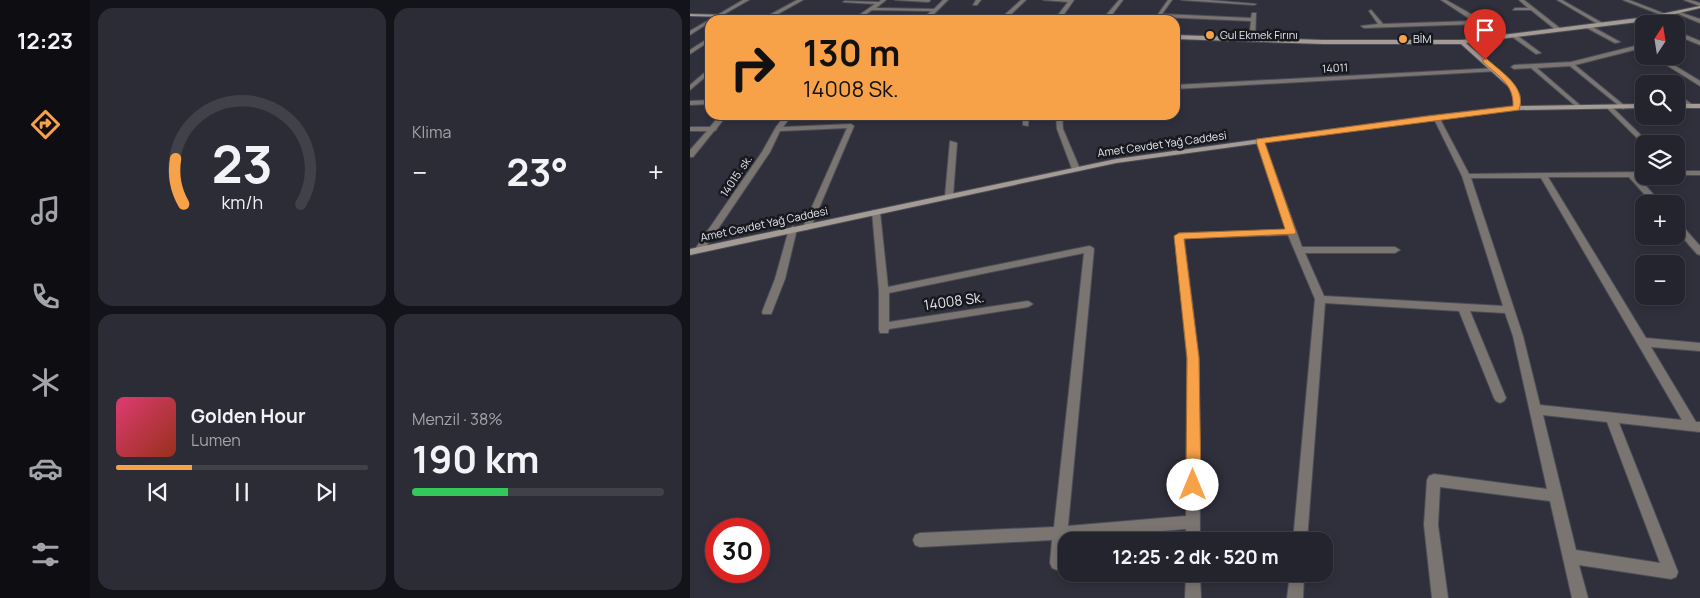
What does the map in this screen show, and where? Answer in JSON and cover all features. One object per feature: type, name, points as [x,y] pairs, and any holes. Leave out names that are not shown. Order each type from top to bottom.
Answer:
[{"type":"main road","points":[[1666,15],[1699,8]]},
{"type":"main road","points":[[690,15],[705,16]]},
{"type":"main road","points":[[1180,37],[1402,43],[1462,42],[1635,21]]},
{"type":"main road","points":[[1462,42],[1513,86],[1517,96],[1517,108]]},
{"type":"main road","name":"Amet Cevdet Yağ Caddesi","points":[[690,252],[1116,161],[1436,117],[1517,108],[1635,106]]},
{"type":"main road","points":[[1685,106],[1700,106]]},
{"type":"street","points":[[719,15],[747,0]]},
{"type":"street","points":[[773,15],[801,0]]},
{"type":"street","points":[[897,0],[928,1]]},
{"type":"street","points":[[930,15],[946,0]]},
{"type":"street","points":[[1008,15],[1024,0]]},
{"type":"street","points":[[1045,0],[1072,1]]},
{"type":"street","points":[[1109,15],[1121,0]]},
{"type":"street","points":[[1159,15],[1170,0]]},
{"type":"street","points":[[1183,0],[1254,2],[1252,40]]},
{"type":"street","points":[[1443,0],[1479,22],[1510,36],[1538,52]]},
{"type":"street","points":[[1521,0],[1559,30]]},
{"type":"street","points":[[1559,0],[1603,25]]},
{"type":"street","points":[[1625,0],[1666,15]]},
{"type":"street","points":[[1686,0],[1699,8]]},
{"type":"street","points":[[845,2],[882,1]]},
{"type":"street","points":[[862,15],[882,1]]},
{"type":"street","points":[[1061,15],[1072,1]]},
{"type":"street","points":[[871,9],[936,10]]},
{"type":"street","points":[[1515,9],[1533,9]]},
{"type":"street","points":[[1371,11],[1381,25]]},
{"type":"street","points":[[1678,12],[1700,21]]},
{"type":"street","points":[[1180,18],[1253,20]]},
{"type":"street","points":[[1364,26],[1479,22]]},
{"type":"street","points":[[690,33],[705,23]]},
{"type":"street","points":[[1589,27],[1617,42]]},
{"type":"street","points":[[1685,37],[1700,43]]},
{"type":"street","points":[[690,52],[705,42]]},
{"type":"street","points":[[1514,67],[1571,64],[1635,48]]},
{"type":"street","points":[[1571,64],[1578,72],[1623,107]]},
{"type":"street","points":[[1669,65],[1700,84]]},
{"type":"street","points":[[1532,66],[1579,107]]},
{"type":"street","name":"14011","points":[[1180,87],[1496,70]]},
{"type":"street","points":[[690,88],[705,74]]},
{"type":"street","points":[[690,103],[705,102]]},
{"type":"street","points":[[1685,102],[1691,106]]},
{"type":"street","points":[[1609,107],[1639,135]]},
{"type":"street","points":[[1436,117],[1466,176],[1518,336],[1580,598]]},
{"type":"street","points":[[690,155],[720,120]]},
{"type":"street","name":"14015. sk.","points":[[700,249],[766,152],[785,120]]},
{"type":"street","points":[[1026,120],[1026,125]]},
{"type":"street","points":[[1059,120],[1060,129],[1076,169]]},
{"type":"street","points":[[778,129],[851,126],[807,226]]},
{"type":"street","points":[[690,130],[714,129]]},
{"type":"street","points":[[1260,141],[1291,232],[1320,299],[1301,532]]},
{"type":"street","points":[[949,196],[953,143]]},
{"type":"street","points":[[1685,172],[1700,173]]},
{"type":"street","points":[[1631,174],[1650,195]]},
{"type":"street","points":[[1466,176],[1635,174]]},
{"type":"street","points":[[1544,175],[1642,342],[1696,426]]},
{"type":"street","points":[[876,212],[884,291],[1089,249],[1060,532]]},
{"type":"street","points":[[767,312],[780,279],[793,230]]},
{"type":"street","points":[[1194,532],[1193,358],[1179,236],[1291,232]]},
{"type":"street","points":[[1685,234],[1700,252]]},
{"type":"street","points":[[1299,250],[1395,250]]},
{"type":"street","name":"14008 Sk.","points":[[884,291],[884,329],[1028,304]]},
{"type":"street","points":[[1320,299],[1510,310]]},
{"type":"street","points":[[1463,307],[1500,398]]},
{"type":"street","points":[[1642,342],[1700,347]]},
{"type":"street","points":[[1536,409],[1696,426]]},
{"type":"street","points":[[1570,556],[1671,572],[1611,417]]},
{"type":"street","points":[[1440,598],[1431,526],[1434,480],[1556,496]]},
{"type":"street","points":[[1072,532],[1194,522]]},
{"type":"street","points":[[920,540],[1058,533]]},
{"type":"street","points":[[1057,563],[1058,553]]},
{"type":"street","points":[[1193,582],[1193,598]]},
{"type":"street","points":[[1295,598],[1296,582]]},
{"type":"place","name":"Gul Ekmek Fırını","points":[[1210,35]]},
{"type":"place","name":"BİM","points":[[1403,39]]},
{"type":"route","points":[[1193,485],[1193,358],[1179,236],[1291,232],[1260,141],[1517,108],[1517,96],[1513,86],[1485,60]]}]
